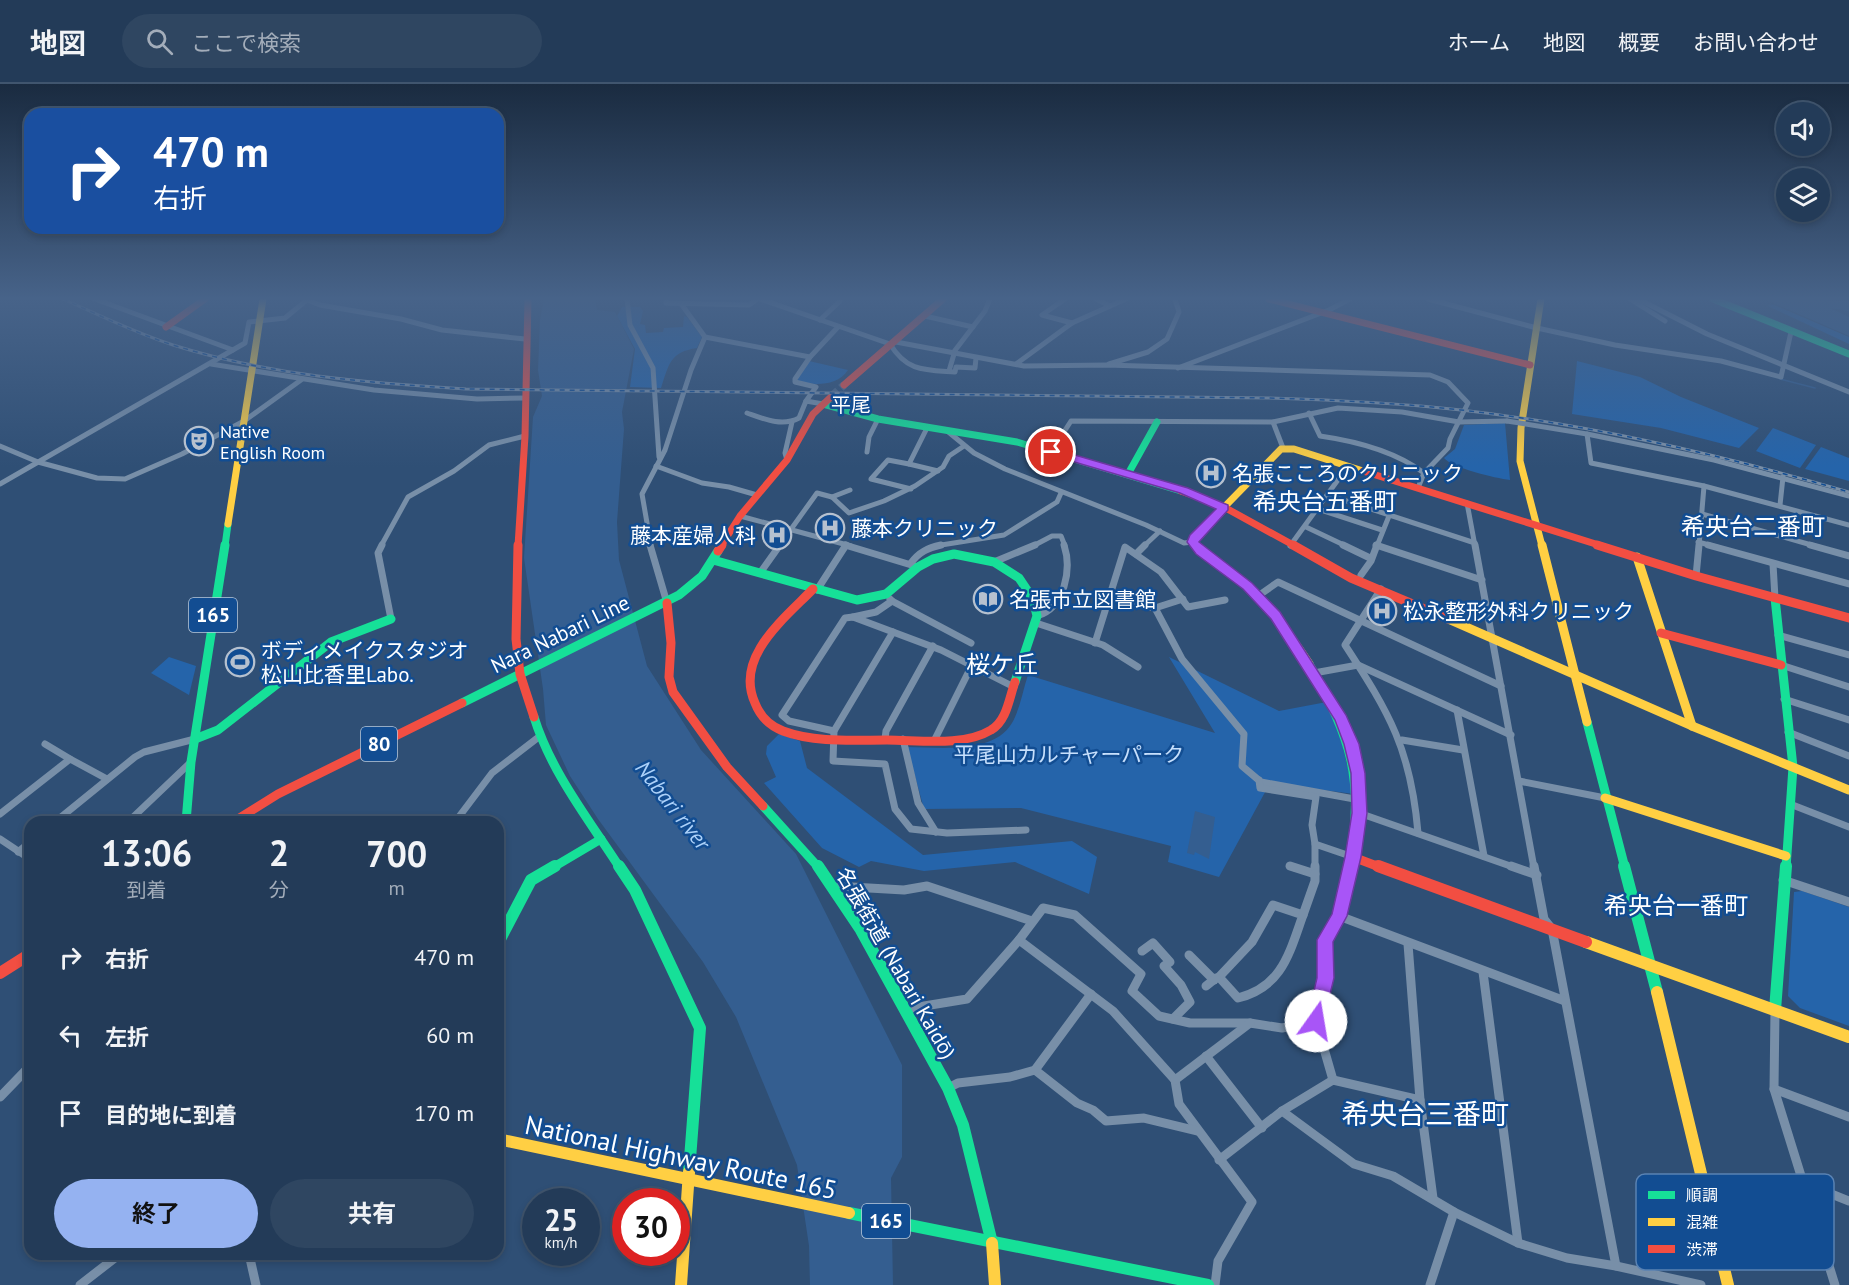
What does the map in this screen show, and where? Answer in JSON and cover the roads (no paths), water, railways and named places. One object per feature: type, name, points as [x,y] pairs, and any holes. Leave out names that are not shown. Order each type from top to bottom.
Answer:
[{"type":"main road","name":"165","points":[[186,816],[191,762],[256,355]]},
{"type":"main road","points":[[525,355],[525,436],[518,532],[516,639],[523,672],[540,736],[564,781],[635,890],[700,1028],[681,1285]]},
{"type":"main road","points":[[844,385],[879,355]]},
{"type":"main road","points":[[1491,355],[1530,365]]},
{"type":"main road","points":[[1532,355],[1521,428],[1520,461],[1605,798],[1650,965],[1701,1174]]},
{"type":"main road","name":"Nara Nabari Line","points":[[243,816],[278,794],[667,603],[692,585],[713,560],[740,516],[787,460],[806,425],[832,396]]},
{"type":"main road","points":[[823,404],[878,419],[1017,442],[1184,491],[1223,508],[1340,572],[1692,726],[1849,790]]},
{"type":"main road","points":[[1128,474],[1157,422]]},
{"type":"main road","points":[[1339,916],[1353,857],[1360,800],[1358,773],[1351,744],[1337,710],[1284,626],[1258,596],[1200,551],[1193,542],[1194,537],[1277,451],[1283,448],[1348,466],[1696,576],[1849,618]]},
{"type":"main road","points":[[713,560],[857,600],[889,597],[914,565],[933,559],[954,554],[994,562],[1023,583],[1033,599],[1037,620],[1000,721],[993,729],[961,738],[935,740],[797,734],[777,729],[764,719],[754,702],[748,682],[750,667],[787,613],[815,589]]},
{"type":"main road","points":[[1637,557],[1692,726]]},
{"type":"main road","points":[[1775,598],[1793,767],[1775,1010]]},
{"type":"main road","name":"名張街道 (Nabari Kaidō)","points":[[667,603],[671,643],[669,677],[674,692],[728,766],[834,886],[906,1009],[948,1088],[963,1125],[989,1223],[994,1285]]},
{"type":"main road","points":[[195,739],[218,730],[331,642],[392,619]]},
{"type":"main road","points":[[1661,633],[1781,665]]},
{"type":"main road","points":[[1605,798],[1786,856]]},
{"type":"main road","points":[[504,932],[531,880],[601,839]]},
{"type":"main road","points":[[1353,857],[1849,1037]]},
{"type":"main road","points":[[0,973],[24,958]]},
{"type":"main road","name":"National Highway Route 165","points":[[504,1140],[975,1240],[1205,1285]]},
{"type":"main road","points":[[1724,1270],[1728,1285]]},
{"type":"street","points":[[0,484],[225,355]]},
{"type":"street","points":[[645,355],[654,372],[658,462]]},
{"type":"street","points":[[667,603],[653,560],[642,494],[658,462],[697,355]]},
{"type":"street","points":[[747,413],[762,419],[792,422],[799,418],[806,401],[816,387],[795,382],[810,357],[799,355]]},
{"type":"street","points":[[898,355],[901,362],[912,369],[955,372],[956,368],[975,368],[976,358]]},
{"type":"street","points":[[949,371],[953,355]]},
{"type":"street","points":[[963,355],[1016,364],[1430,374],[1449,382],[1468,403],[1448,448],[1424,473],[1418,488]]},
{"type":"street","points":[[1016,364],[1028,355]]},
{"type":"street","points":[[1107,366],[1139,355]]},
{"type":"street","points":[[1176,369],[1212,355]]},
{"type":"street","points":[[1682,355],[1721,361],[1781,377],[1785,355]]},
{"type":"street","points":[[1759,355],[1849,392]]},
{"type":"street","points":[[211,364],[300,380],[425,395],[492,399],[525,398]]},
{"type":"street","points":[[0,446],[38,462],[97,478],[125,479],[182,454],[244,421],[300,380]]},
{"type":"street","points":[[806,401],[823,404]]},
{"type":"street","points":[[1051,452],[1071,421],[1273,422],[1338,408],[1402,412],[1459,422],[1507,421],[1587,434],[1714,460],[1849,496]]},
{"type":"street","points":[[1310,413],[1320,436],[1342,438],[1397,457],[1424,473]]},
{"type":"street","points":[[867,452],[869,437],[878,419]]},
{"type":"street","points":[[787,460],[785,453],[792,422]]},
{"type":"street","points":[[1273,422],[1283,448]]},
{"type":"street","points":[[909,464],[927,428]]},
{"type":"street","points":[[946,430],[980,459],[1061,493],[1125,515],[1184,543],[1193,542]]},
{"type":"street","points":[[1587,434],[1591,463],[1704,486],[1849,525]]},
{"type":"street","points":[[392,619],[378,553],[400,508],[408,497],[454,471],[489,445],[525,436]]},
{"type":"street","points":[[760,573],[817,493],[832,497],[849,513],[911,489],[943,467],[949,456],[964,446]]},
{"type":"street","points":[[911,489],[871,479],[888,460],[938,471]]},
{"type":"street","points":[[658,462],[702,483],[726,486],[757,495]]},
{"type":"street","points":[[1290,546],[1348,466]]},
{"type":"street","points":[[1780,505],[1783,477]]},
{"type":"street","points":[[1696,576],[1704,486]]},
{"type":"street","points":[[832,497],[850,490]]},
{"type":"street","points":[[740,516],[914,565],[916,555],[945,544],[991,539],[1007,534],[1057,502],[1061,493]]},
{"type":"street","points":[[1328,495],[1474,543]]},
{"type":"street","points":[[1467,503],[1544,919],[1552,929],[1616,1266]]},
{"type":"street","points":[[1318,508],[1382,530]]},
{"type":"street","points":[[1702,514],[1849,556]]},
{"type":"street","points":[[1360,575],[1389,516]]},
{"type":"street","points":[[1306,526],[1370,558]]},
{"type":"street","points":[[1136,554],[1160,531]]},
{"type":"street","points":[[994,562],[1024,551],[1052,536],[1061,536],[1067,556],[1066,575],[1052,609],[1037,620]]},
{"type":"street","points":[[1698,542],[1817,577],[1849,584]]},
{"type":"street","points":[[815,589],[846,545]]},
{"type":"street","points":[[1376,545],[1482,580]]},
{"type":"street","points":[[1095,643],[1125,547],[1166,575],[1188,606],[1225,600]]},
{"type":"street","points":[[1773,564],[1775,598]]},
{"type":"street","points":[[1258,596],[1278,582],[1501,686]]},
{"type":"street","points":[[1381,589],[1346,645],[1388,710],[1402,740],[1413,776],[1418,834]]},
{"type":"street","points":[[834,734],[789,721],[782,715],[845,618],[876,612],[889,597],[971,643]]},
{"type":"street","points":[[1110,598],[1155,608],[1183,599]]},
{"type":"street","points":[[1155,608],[1171,635],[1178,657],[1187,664],[1244,734],[1242,766],[1259,780],[1360,800]]},
{"type":"street","points":[[853,617],[933,646],[1014,687]]},
{"type":"street","points":[[1037,620],[1125,656],[1138,667]]},
{"type":"street","points":[[893,632],[834,734],[833,760],[885,764],[897,813],[911,829],[930,833],[1026,830]]},
{"type":"street","points":[[1778,635],[1849,655]]},
{"type":"street","points":[[885,739],[885,731],[933,646]]},
{"type":"street","points":[[935,740],[972,665]]},
{"type":"street","points":[[1314,673],[1358,665],[1511,735]]},
{"type":"street","points":[[1781,665],[1849,687]]},
{"type":"street","points":[[1784,699],[1849,720]]},
{"type":"street","points":[[1457,710],[1484,856]]},
{"type":"street","points":[[1788,732],[1849,756]]},
{"type":"street","points":[[460,816],[492,773],[540,736]]},
{"type":"street","points":[[62,816],[140,754],[195,739]]},
{"type":"street","points":[[903,739],[918,802],[936,832]]},
{"type":"street","points":[[1402,740],[1463,750]]},
{"type":"street","points":[[45,744],[107,779]]},
{"type":"street","points":[[0,814],[70,759]]},
{"type":"street","points":[[134,816],[191,762]]},
{"type":"street","points":[[1189,955],[1213,981],[1238,998],[1248,997],[1269,987],[1284,966],[1315,881],[1315,844],[1312,825],[1316,797],[1260,788],[1259,780]]},
{"type":"street","points":[[1519,781],[1605,798]]},
{"type":"street","points":[[1790,804],[1849,827]]},
{"type":"street","points":[[1359,813],[1537,875]]},
{"type":"street","points":[[0,839],[24,856]]},
{"type":"street","points":[[1315,844],[1353,857]]},
{"type":"street","points":[[18,852],[24,847]]},
{"type":"street","points":[[1290,866],[1315,874]]},
{"type":"street","points":[[1783,880],[1849,902]]},
{"type":"street","points":[[834,886],[904,890],[927,886],[1032,921]]},
{"type":"street","points":[[1213,981],[1252,942],[1273,905],[1303,915]]},
{"type":"street","points":[[906,1009],[967,999],[1019,940],[1043,908],[1054,908],[1063,913],[1075,915],[1141,974],[1132,991],[1159,1016],[1190,1023],[1250,1023],[1282,1028],[1316,1021]]},
{"type":"street","points":[[1333,1080],[1316,1021],[1326,978],[1325,940],[1339,916],[1408,944],[1565,1001]]},
{"type":"street","points":[[1019,940],[1113,1011],[1175,1080],[1179,1104],[1252,1202],[1218,1261],[1215,1285]]},
{"type":"street","points":[[1142,951],[1153,943],[1170,962],[1164,966],[1181,985],[1190,1002],[1173,1019]]},
{"type":"street","points":[[1408,944],[1420,1100],[1433,1198]]},
{"type":"street","points":[[1483,972],[1518,1244]]},
{"type":"street","points":[[948,1088],[958,1083],[1010,1077],[1035,1070],[1091,994]]},
{"type":"street","points":[[1775,1010],[1774,1089],[1801,1174]]},
{"type":"street","points":[[1175,1080],[1250,1023]]},
{"type":"street","points":[[1206,1056],[1262,1128]]},
{"type":"street","points":[[1035,1070],[1077,1103],[1093,1110],[1106,1121],[1144,1118],[1198,1131]]},
{"type":"street","points":[[0,1097],[24,1072]]},
{"type":"street","points":[[1220,1160],[1282,1111],[1333,1080],[1420,1100]]},
{"type":"street","points":[[1774,1089],[1849,1118]]},
{"type":"street","points":[[1282,1111],[1354,1164],[1394,1176],[1454,1212],[1518,1244],[1567,1258],[1616,1266],[1701,1285]]},
{"type":"street","points":[[1834,1195],[1849,1201]]},
{"type":"street","points":[[1430,1285],[1454,1212]]},
{"type":"street","points":[[80,1285],[112,1260]]},
{"type":"street","points":[[250,1260],[256,1285]]},
{"type":"street","points":[[1830,1270],[1835,1285]]},
{"type":"water","name":"Nabari river","points":[[539,355],[633,355],[622,412],[624,429],[617,522],[619,560],[647,666],[701,750],[796,854],[902,1065],[902,1157],[891,1178],[893,1285],[810,1285],[809,1246],[797,1165],[736,1017],[703,962],[598,819],[570,776],[546,725],[524,558],[533,417],[542,396],[538,370]]},
{"type":"water","points":[[1195,811],[1215,817],[1209,859],[1195,852],[1194,855],[1187,853]]},
{"type":"waterway","points":[[1780,379],[1815,388]]},
{"type":"tunnel","points":[[832,396],[844,385]]},
{"type":"railway","points":[[209,355],[281,371],[318,376],[466,389],[1270,398],[1390,404],[1510,416],[1608,433],[1705,454],[1849,492]]},
{"type":"place","name":"Native English Room","points":[[199,441]]},
{"type":"place","name":"名張こころのクリニック","points":[[1211,473]]},
{"type":"place","name":"藤本クリニック","points":[[830,528]]},
{"type":"place","name":"藤本産婦人科","points":[[777,535]]},
{"type":"place","name":"名張市立図書館","points":[[988,599]]},
{"type":"place","name":"松永整形外科クリニック","points":[[1382,611]]},
{"type":"place","name":"ボディメイクスタジオ 松山比香里Labo.","points":[[240,662]]},
{"type":"district","name":"平尾","points":[[851,405]]},
{"type":"district","name":"希央台五番町","points":[[1325,501]]},
{"type":"district","name":"希央台二番町","points":[[1753,526]]},
{"type":"district","name":"桜ケ丘","points":[[1002,664]]},
{"type":"district","name":"希央台一番町","points":[[1676,905]]},
{"type":"district","name":"希央台三番町","points":[[1425,1113]]},
{"type":"park label","name":"平尾山カルチャーパーク","points":[[1069,754]]}]
